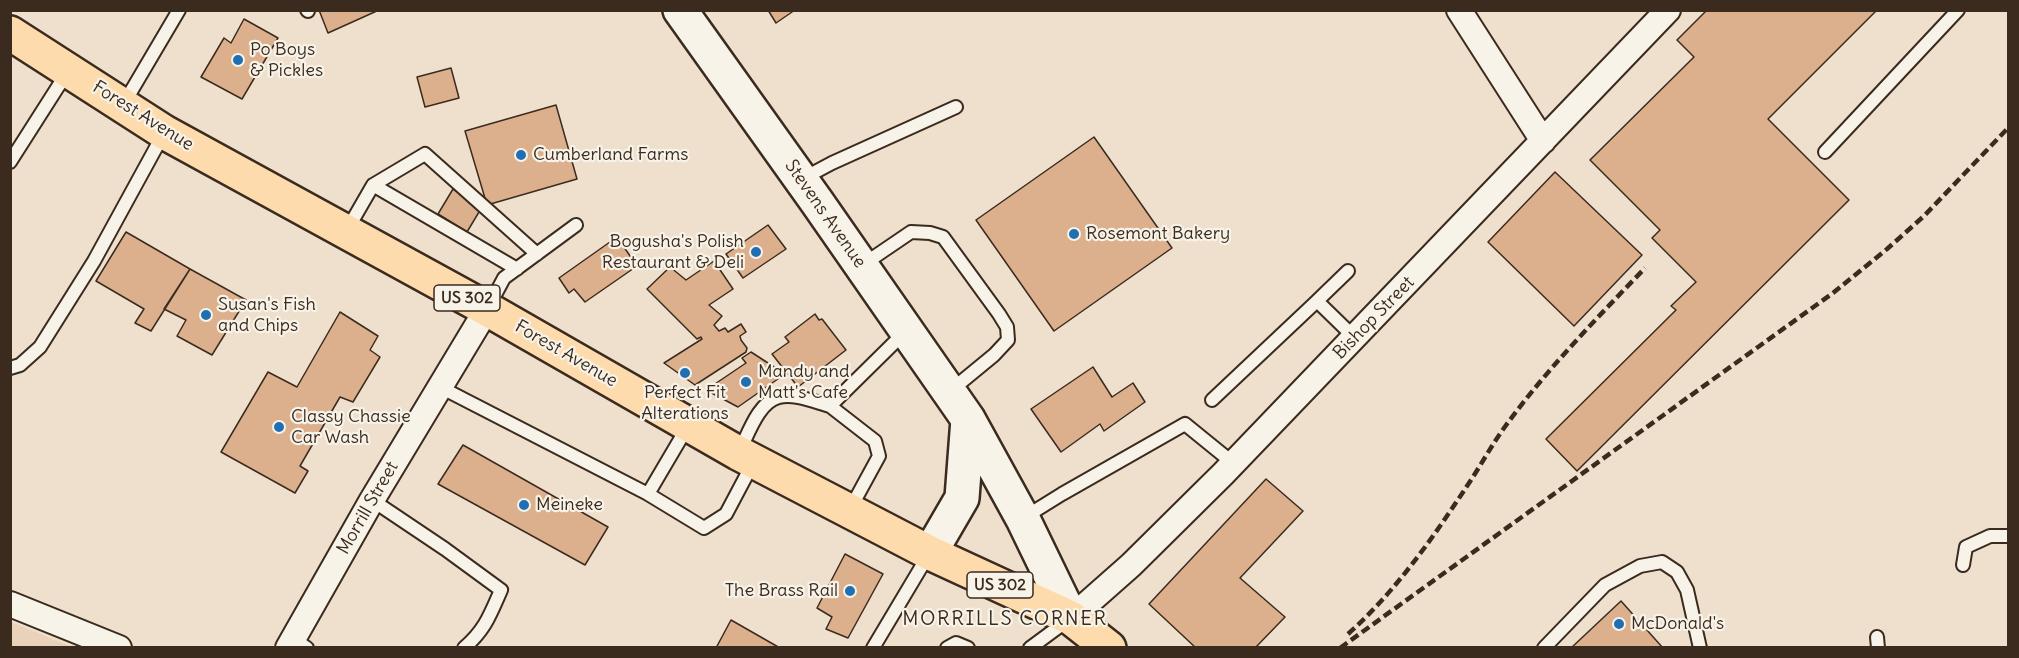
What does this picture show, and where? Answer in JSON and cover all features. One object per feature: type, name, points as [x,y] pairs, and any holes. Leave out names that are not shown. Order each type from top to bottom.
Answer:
[{"type":"highway","name":"Forest Avenue","points":[[10,33],[164,132],[487,309],[746,457],[930,553],[1071,618]]},
{"type":"highway","name":"US 302","points":[[1071,618],[1108,648]]},
{"type":"main road","name":"Stevens Avenue","points":[[680,10],[968,419],[1023,519],[1071,618]]},
{"type":"main road","points":[[930,553],[962,498],[968,419]]},
{"type":"street","points":[[1459,10],[1544,141]]},
{"type":"street","name":"Bishop Street","points":[[1071,618],[1131,565],[1233,463],[1668,10]]},
{"type":"street","name":"Morrill Street","points":[[296,645],[372,500],[487,309]]},
{"type":"street","points":[[10,604],[119,648]]},
{"type":"lane","points":[[123,105],[179,10]]},
{"type":"lane","points":[[1825,152],[1959,10]]},
{"type":"lane","points":[[10,162],[68,70]]},
{"type":"lane","points":[[801,180],[832,162],[956,107]]},
{"type":"lane","points":[[10,368],[20,365],[40,347],[94,261],[164,132]]},
{"type":"lane","points":[[346,232],[373,185],[425,154],[537,254]]},
{"type":"lane","points":[[373,185],[517,269]]},
{"type":"lane","points":[[487,309],[504,278],[576,225]]},
{"type":"lane","points":[[861,266],[911,232],[930,233],[943,237],[999,314],[1007,327],[1008,340],[994,355],[948,393]]},
{"type":"lane","points":[[1212,400],[1348,271]]},
{"type":"lane","points":[[1317,301],[1355,338]]},
{"type":"lane","points":[[830,406],[906,331]]},
{"type":"lane","points":[[440,387],[648,494],[704,528],[726,514],[765,406],[779,397],[796,397],[830,406],[875,441],[879,456],[848,512]]},
{"type":"lane","points":[[1023,519],[1185,423],[1233,463]]},
{"type":"lane","points":[[648,494],[688,425]]},
{"type":"lane","points":[[372,500],[501,590],[478,635],[464,648]]},
{"type":"lane","points":[[1963,565],[1966,547],[1990,536],[2008,536]]},
{"type":"lane","points":[[873,648],[930,553]]},
{"type":"lane","points":[[1544,648],[1605,585],[1640,566],[1662,562],[1677,572],[1687,590],[1700,648]]},
{"type":"lane","points":[[1030,648],[1071,618]]},
{"type":"lane","points":[[947,648],[956,643],[968,648]]},
{"type":"shaded area","points":[[11,622],[72,647],[11,647]]},
{"type":"building","points":[[319,10],[379,10],[328,33]]},
{"type":"building","points":[[768,10],[795,10],[776,23]]},
{"type":"building","points":[[1707,10],[1877,10],[1768,119],[1849,200],[1577,471],[1546,439],[1676,310],[1671,306],[1696,282],[1652,238],[1660,230],[1590,160],[1694,57],[1677,40]]},
{"type":"building","name":"Po Boys & Pickles","points":[[244,19],[278,38],[242,99],[201,77],[224,38],[231,43]]},
{"type":"building","points":[[451,68],[459,98],[425,107],[417,77]]},
{"type":"building","name":"Cumberland Farms","points":[[556,105],[577,179],[487,205],[465,131]]},
{"type":"building","name":"Rosemont Bakery","points":[[1094,137],[1172,248],[1054,331],[976,220]]},
{"type":"building","points":[[1555,172],[1642,255],[1574,326],[1488,242]]},
{"type":"building","points":[[453,189],[482,207],[467,232],[438,214]]},
{"type":"building","name":"Bogusha's Polish Restaurant & Deli","points":[[768,225],[786,249],[743,278],[726,254]]},
{"type":"building","points":[[126,232],[190,269],[151,331],[135,323],[144,309],[96,281]]},
{"type":"building","points":[[617,237],[637,266],[585,302],[574,289],[569,293],[559,278]]},
{"type":"building","points":[[714,261],[733,289],[709,305],[722,316],[714,325],[719,331],[725,328],[728,332],[741,324],[746,332],[740,336],[741,340],[747,348],[746,352],[695,385],[664,363],[702,339],[701,337],[697,339],[647,289],[670,267],[686,280]]},
{"type":"building","name":"Susan's Fish and Chips","points":[[190,269],[246,300],[212,355],[177,336],[186,320],[164,309]]},
{"type":"building","name":"Classy Chassie Car Wash","points":[[340,312],[378,336],[370,350],[380,357],[353,402],[340,397],[300,466],[308,471],[295,493],[221,452],[268,372],[297,387]]},
{"type":"building","points":[[815,314],[819,320],[822,319],[846,350],[798,387],[772,354],[789,342],[785,337]]},
{"type":"building","name":"Mandy and Matt's Cafe","points":[[751,352],[785,374],[738,407],[706,390],[746,363],[742,358]]},
{"type":"building","points":[[1093,367],[1112,397],[1133,383],[1145,402],[1104,431],[1100,424],[1061,452],[1031,409]]},
{"type":"building","name":"Meineke","points":[[463,445],[608,527],[585,565],[438,484]]},
{"type":"building","points":[[1266,479],[1303,511],[1240,578],[1285,617],[1255,648],[1196,648],[1149,604]]},
{"type":"building","name":"The Brass Rail","points":[[845,554],[883,574],[848,638],[826,629],[832,617],[817,608]]},
{"type":"building","name":"McDonald's","points":[[1621,601],[1663,648],[1571,648]]},
{"type":"building","points":[[731,620],[780,648],[716,648]]},
{"type":"railway","points":[[1340,648],[1833,293],[1924,216],[2008,128]]},
{"type":"railway","points":[[1348,634],[1382,600],[1427,545],[1504,428],[1537,386],[1572,345],[1645,268]]},
{"type":"place","name":"Po Boys & Pickles","points":[[238,60]]},
{"type":"place","name":"Cumberland Farms","points":[[521,155]]},
{"type":"place","name":"Rosemont Bakery","points":[[1074,234]]},
{"type":"place","name":"Bogusha's Polish Restaurant & Deli","points":[[756,252]]},
{"type":"place","name":"Susan's Fish and Chips","points":[[206,315]]},
{"type":"place","name":"Perfect Fit Alterations","points":[[685,373]]},
{"type":"place","name":"Mandy and Matt's Cafe","points":[[746,382]]},
{"type":"place","name":"Classy Chassie Car Wash","points":[[279,427]]},
{"type":"place","name":"Meineke","points":[[524,505]]},
{"type":"place","name":"The Brass Rail","points":[[850,591]]},
{"type":"place","name":"McDonald's","points":[[1619,624]]},
{"type":"district","name":"MORRILLS CORNER","points":[[1005,619]]}]
